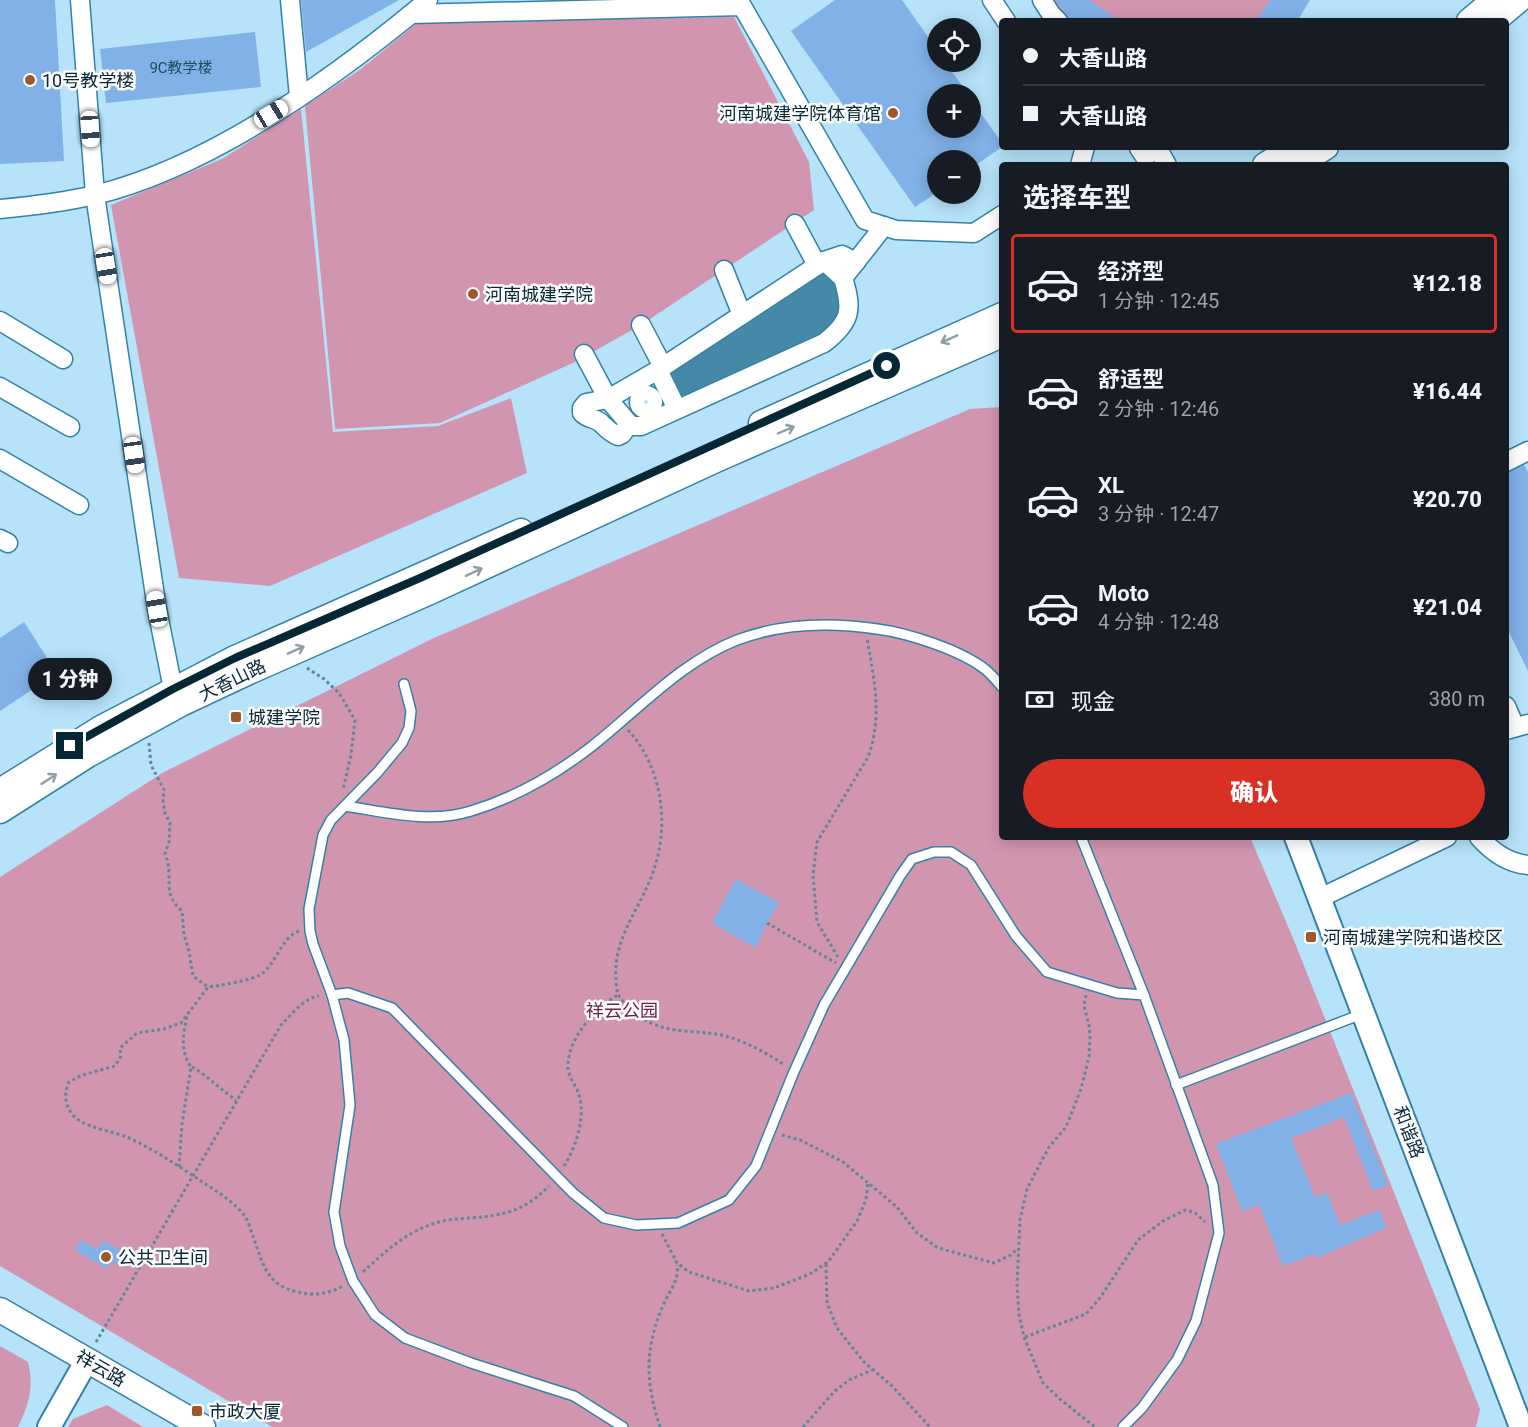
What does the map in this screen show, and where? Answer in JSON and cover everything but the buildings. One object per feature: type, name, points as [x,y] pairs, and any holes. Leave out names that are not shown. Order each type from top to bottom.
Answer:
[{"type":"main road","points":[[1473,18],[1494,0]]},
{"type":"main road","points":[[1498,18],[1519,0]]},
{"type":"main road","points":[[1270,162],[1289,150]]},
{"type":"main road","points":[[1303,162],[1321,150]]},
{"type":"main road","name":"大香山路","points":[[0,811],[88,755],[147,723],[177,697],[235,658],[420,578],[999,316]]},
{"type":"main road","name":"大香山路","points":[[0,791],[70,746],[177,697],[287,654],[430,592],[718,459],[999,336]]},
{"type":"main road","name":"祥云路","points":[[0,1310],[202,1427]]},
{"type":"street","points":[[80,0],[95,195],[157,609],[177,697]]},
{"type":"street","points":[[290,0],[299,97]]},
{"type":"street","points":[[0,209],[33,206],[95,195],[154,175],[210,150],[299,97],[352,62],[428,0]]},
{"type":"street","points":[[992,0],[1004,18]]},
{"type":"street","points":[[1042,0],[1055,18]]},
{"type":"street","points":[[411,14],[746,3],[865,220],[896,230],[974,233],[999,217]]},
{"type":"street","points":[[1140,150],[1145,156],[1153,150]]},
{"type":"street","points":[[795,224],[821,263],[843,278],[850,300],[847,316],[839,331],[824,343],[677,409],[649,400],[608,399],[586,403],[582,408],[582,413],[601,424],[604,429],[618,436],[622,434],[625,420],[649,400],[661,368],[821,263],[842,255],[856,262]]},
{"type":"street","points":[[843,278],[884,226]]},
{"type":"street","points":[[724,270],[742,315]]},
{"type":"street","points":[[0,321],[63,359]]},
{"type":"street","points":[[641,325],[661,368]]},
{"type":"street","points":[[584,354],[608,399],[625,420]]},
{"type":"street","points":[[0,387],[70,428]]},
{"type":"street","points":[[649,400],[677,409]]},
{"type":"street","points":[[1509,460],[1528,451]]},
{"type":"street","points":[[0,459],[79,505]]},
{"type":"street","points":[[1509,712],[1516,727]]},
{"type":"street","name":"和谐路","points":[[1297,840],[1521,1427]]},
{"type":"street","points":[[1482,840],[1491,850],[1505,859],[1528,866]]},
{"type":"street","points":[[1320,898],[1424,843]]},
{"type":"street","points":[[49,1427],[87,1360]]},
{"type":"lane","points":[[345,806],[416,817],[447,817],[471,812],[519,792],[590,748],[705,656],[738,640],[794,626],[849,625],[900,632],[960,655],[987,670],[999,684]]},
{"type":"lane","points":[[404,684],[411,711],[409,728],[402,743],[377,773],[331,819],[323,835],[309,909],[310,931],[332,995],[344,1040],[350,1105],[334,1212],[340,1246],[353,1281],[375,1315],[405,1338],[471,1363],[574,1396],[623,1427]]},
{"type":"lane","points":[[1082,840],[1144,996],[1213,1185],[1219,1233],[1196,1321],[1177,1360],[1142,1408],[1123,1427]]},
{"type":"lane","points":[[332,995],[348,993],[392,1008],[558,1177],[604,1218],[636,1225],[678,1223],[729,1200],[756,1166],[824,1005],[912,859],[934,852],[951,852],[971,865],[1016,936],[1047,972],[1117,993],[1144,996]]},
{"type":"lane","points":[[1176,1085],[1365,1013]]},
{"type":"path","points":[[846,968],[817,922],[813,875],[817,842],[864,765],[874,742],[878,709],[877,694],[872,675],[866,627]]},
{"type":"path","points":[[287,654],[339,693],[356,720],[342,792]]},
{"type":"path","points":[[621,722],[638,741],[654,778],[662,805],[663,830],[650,880],[620,943],[615,968],[618,995],[642,1019],[679,1030],[731,1038],[775,1059],[793,1074]]},
{"type":"path","points":[[147,723],[151,765],[164,790],[163,801],[170,823],[169,842],[165,854],[170,866],[169,892],[174,904],[182,911],[184,935],[193,976],[208,987],[259,976],[269,966],[287,939],[297,931],[310,931]]},
{"type":"path","points":[[767,923],[846,968]]},
{"type":"path","points":[[208,987],[181,1023],[137,1034],[120,1048],[121,1056],[115,1066],[82,1075],[69,1082],[65,1090],[65,1100],[70,1111],[78,1119],[131,1139],[179,1167],[230,1202],[246,1219],[266,1272],[275,1284],[309,1295],[339,1288],[353,1281],[394,1243],[408,1235],[440,1222],[505,1215],[518,1210],[543,1192],[558,1177],[574,1148],[582,1110],[580,1095],[568,1071],[570,1056],[581,1029],[600,1007],[618,995]]},
{"type":"path","points":[[87,1360],[281,1025],[297,1008],[315,996],[332,995]]},
{"type":"path","points":[[1084,1006],[1090,1037],[1089,1057],[1081,1089],[1066,1127],[1049,1147],[1027,1190],[1020,1220],[1017,1263],[1018,1305],[1024,1337],[1043,1383],[1060,1400],[1095,1427]]},
{"type":"path","points":[[187,1016],[182,1045],[184,1056],[191,1067],[203,1073],[236,1100]]},
{"type":"path","points":[[179,1167],[182,1124],[191,1067]]},
{"type":"path","points":[[770,1133],[800,1140],[843,1162],[897,1207],[917,1233],[938,1248],[994,1263],[1011,1255],[1018,1248]]},
{"type":"path","points":[[658,1224],[666,1245],[677,1263],[689,1272],[749,1291],[774,1288],[810,1274],[826,1264],[840,1248],[856,1221],[866,1200],[868,1182]]},
{"type":"path","points":[[1024,1337],[1086,1314],[1100,1298],[1138,1240],[1163,1221],[1185,1210],[1199,1216],[1219,1233]]},
{"type":"path","points":[[660,1427],[650,1394],[648,1362],[657,1320],[677,1277],[677,1263]]},
{"type":"path","points":[[826,1264],[827,1304],[837,1328],[846,1342],[930,1427]]},
{"type":"path","points":[[803,1427],[835,1391],[849,1380],[873,1370]]},
{"type":"green space","points":[[1047,0],[1310,0],[1299,18],[1063,18]]},
{"type":"green space","points":[[734,17],[809,162],[814,210],[641,325],[575,362],[440,423],[335,429],[305,106],[361,69],[418,22]]},
{"type":"green space","points":[[301,109],[333,432],[438,426],[511,398],[527,473],[270,586],[179,578],[111,205],[222,159]]},
{"type":"green space","name":"祥云公园","points":[[999,407],[999,840],[1251,840],[1293,938],[1480,1409],[1476,1427],[272,1427],[0,1266],[0,877],[164,772],[436,637],[970,409]]},
{"type":"green space","points":[[0,1346],[28,1362],[31,1380],[29,1396],[18,1427],[0,1427]]},
{"type":"green space","points":[[107,1405],[143,1427],[68,1427],[73,1419]]},
{"type":"water","points":[[822,269],[843,295],[843,308],[828,332],[680,402],[663,373]]},
{"type":"place","name":"10号教学楼","points":[[30,80]]},
{"type":"place","name":"河南城建学院体育馆","points":[[893,113]]},
{"type":"place","name":"河南城建学院","points":[[473,294]]},
{"type":"place","name":"城建学院","points":[[236,717]]},
{"type":"place","name":"河南城建学院和谐校区","points":[[1311,937]]},
{"type":"place","name":"公共卫生间","points":[[106,1257]]},
{"type":"place","name":"市政大厦","points":[[197,1411]]},
{"type":"route","points":[[70,746],[173,689],[235,658],[420,578],[887,366]]}]
